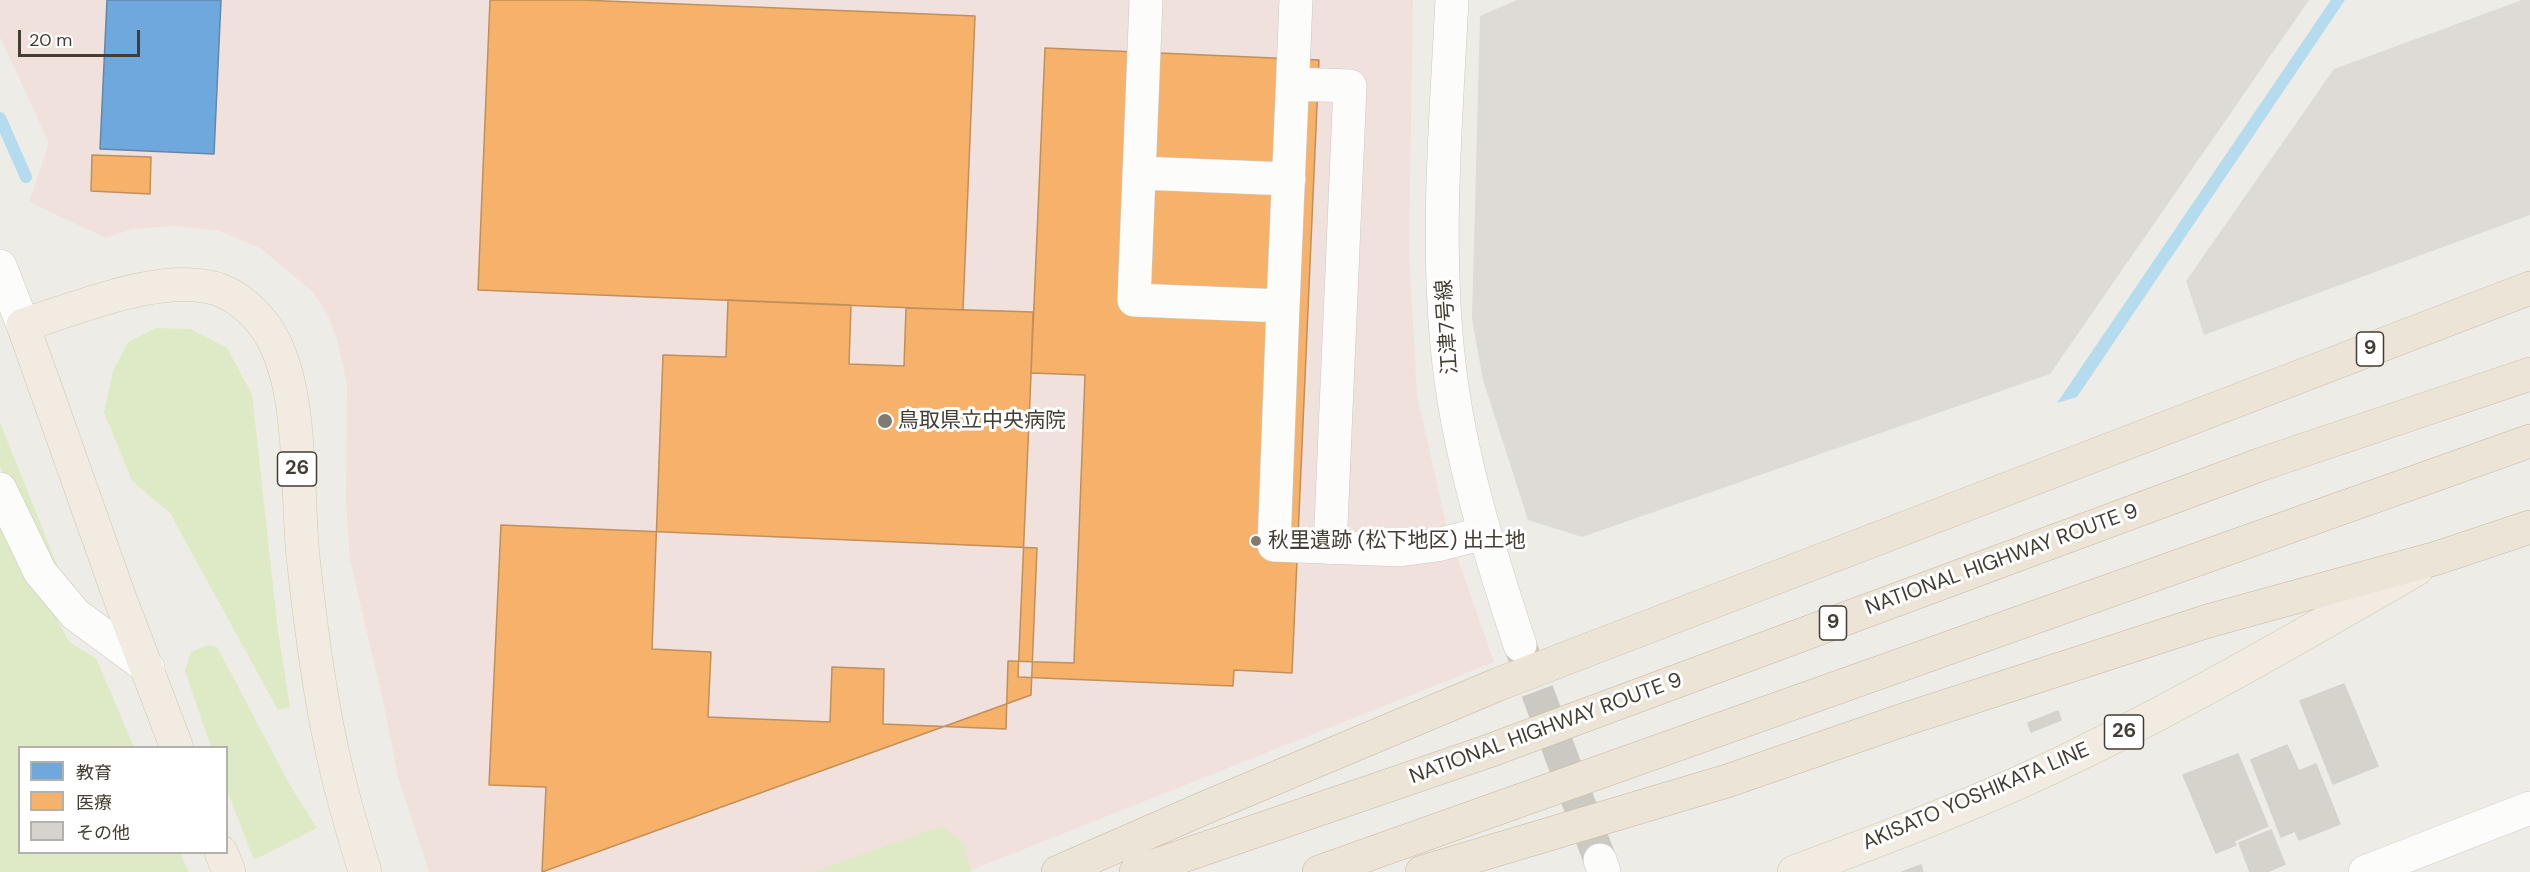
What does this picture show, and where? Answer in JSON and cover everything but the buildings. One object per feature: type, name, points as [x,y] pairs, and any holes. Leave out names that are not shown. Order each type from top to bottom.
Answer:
[{"type":"highway","name":"9","points":[[1058,872],[1499,684],[2530,288]]},
{"type":"highway","name":"NATIONAL HIGHWAY ROUTE 9","points":[[1136,872],[1486,752],[2262,464],[2530,374]]},
{"type":"highway","points":[[1319,872],[2530,441]]},
{"type":"highway","points":[[1422,872],[1728,781],[1906,719],[2208,621],[2437,558],[2530,527]]},
{"type":"main road","name":"26","points":[[23,325],[138,290],[164,285],[205,285],[222,291],[252,311],[274,340],[286,373],[292,408],[303,557],[325,715],[336,770],[365,872]]},
{"type":"main road","points":[[23,325],[118,593],[177,746]]},
{"type":"main road","name":"AKISATO YOSHIKATA LINE","points":[[1794,872],[1968,804],[2061,763],[2227,679],[2437,558]]},
{"type":"main road","points":[[222,854],[229,872]]},
{"type":"street","points":[[1146,0],[1134,300],[1284,306]]},
{"type":"street","points":[[1296,0],[1274,545],[1330,548],[1419,548],[1485,533]]},
{"type":"street","name":"江津7号線","points":[[1452,0],[1443,204],[1444,295],[1449,364],[1460,433],[1485,533],[1520,645]]},
{"type":"street","points":[[1293,84],[1350,86],[1330,548]]},
{"type":"street","points":[[1140,161],[1289,179]]},
{"type":"street","points":[[0,266],[23,325]]},
{"type":"street","points":[[0,489],[40,572],[75,614],[148,668]]},
{"type":"street","points":[[2365,872],[2530,808]]},
{"type":"shaded area","name":"鳥取県立中央病院","points":[[0,0],[1413,0],[1409,252],[1417,395],[1447,528],[1494,662],[967,872],[429,872],[398,777],[382,696],[350,561],[346,499],[347,385],[338,344],[328,315],[313,292],[260,248],[219,231],[176,226],[132,229],[106,238],[29,202],[49,143],[0,37]]},
{"type":"shaded area","points":[[1517,0],[2309,0],[2050,374],[1582,537],[1528,520],[1483,380],[1472,319],[1480,16]]},
{"type":"shaded area","points":[[2522,0],[2530,0],[2530,215],[2204,335],[2186,281],[2334,69]]},
{"type":"green space","points":[[156,328],[190,329],[227,348],[252,394],[278,631],[290,707],[278,710],[170,513],[132,481],[104,412],[113,371],[128,342]]},
{"type":"green space","points":[[0,423],[66,587],[0,467]]},
{"type":"green space","points":[[0,511],[69,642],[96,658],[134,746],[18,746],[18,854],[180,854],[189,872],[0,872]]},
{"type":"green space","points":[[207,645],[217,647],[291,787],[317,828],[254,860],[228,793],[228,746],[211,746],[185,671],[191,652]]},
{"type":"green space","points":[[941,826],[963,843],[972,872],[813,872]]},
{"type":"water","points":[[2331,0],[2345,0],[2077,397],[2057,403]]},
{"type":"waterway","points":[[0,118],[26,177]]},
{"type":"tunnel","points":[[1520,645],[1600,860]]},
{"type":"place","name":"鳥取県立中央病院","points":[[885,421]]},
{"type":"place","name":"秋里遺跡 (松下地区) 出土地","points":[[1256,541]]}]
